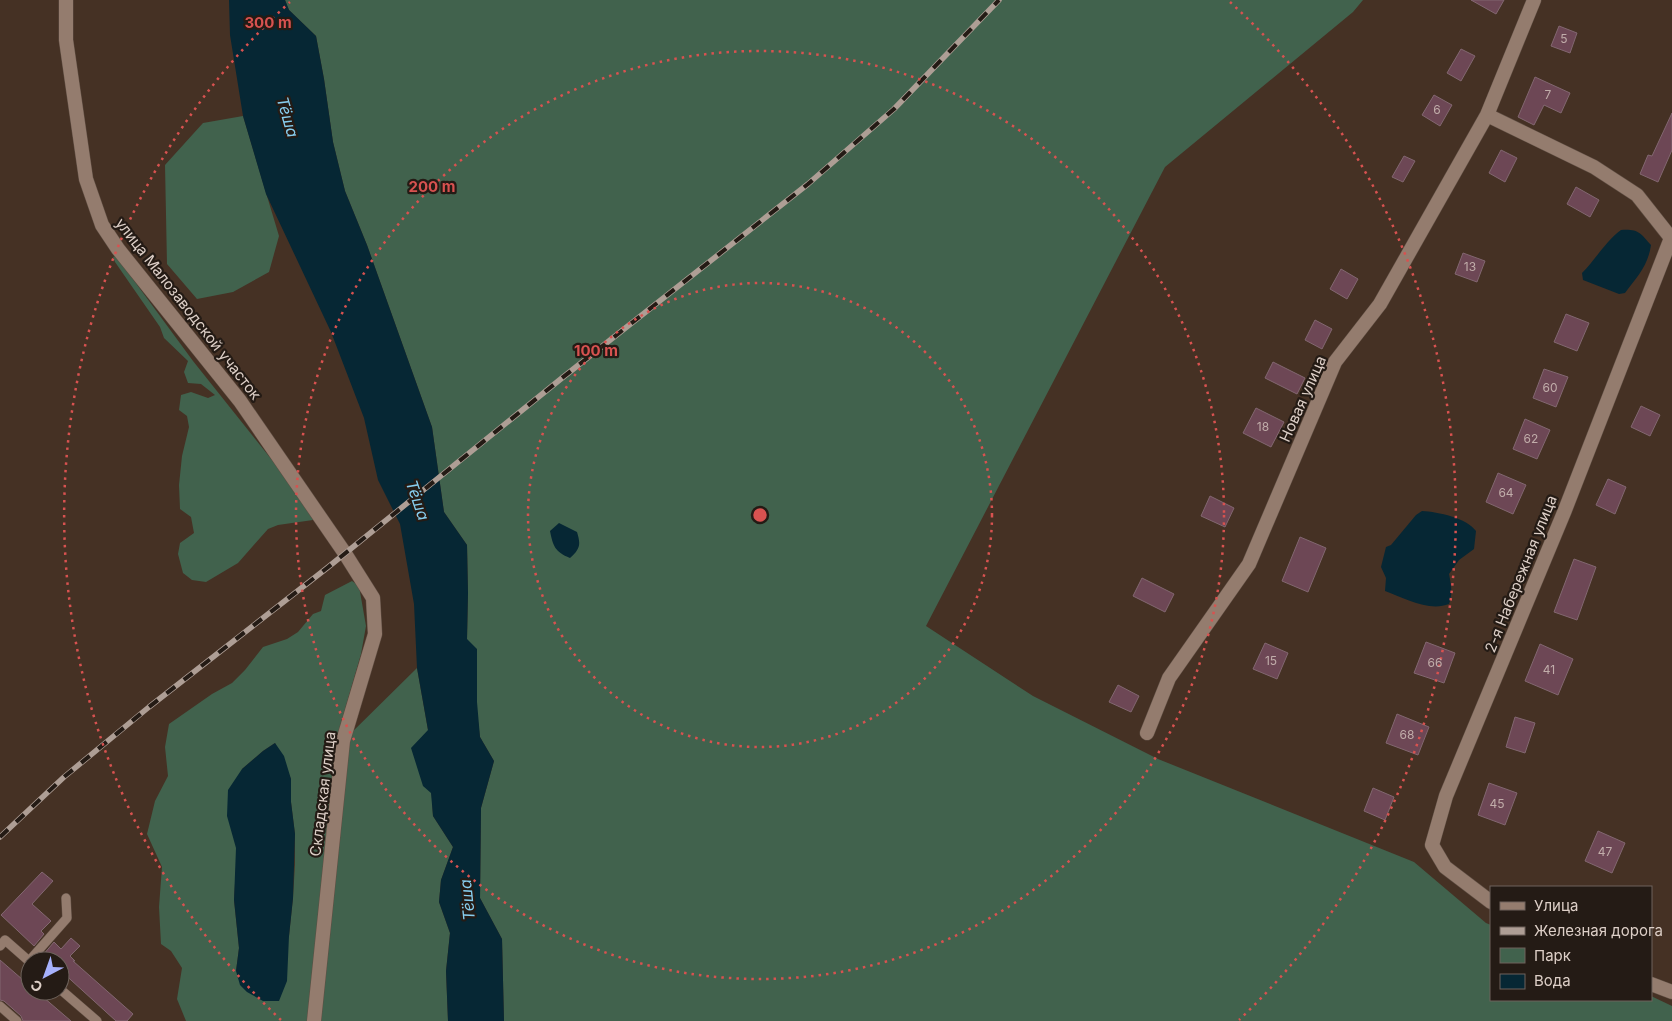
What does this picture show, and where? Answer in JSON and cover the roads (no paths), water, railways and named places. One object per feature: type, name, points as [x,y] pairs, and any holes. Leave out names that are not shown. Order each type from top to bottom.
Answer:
[{"type":"street","name":"улица Малозаводской участок","points":[[66,0],[66,40],[86,179],[102,225],[118,249],[240,401],[344,552]]},
{"type":"street","name":"Новая улица","points":[[1146,733],[1169,678],[1249,564],[1335,362],[1380,304],[1487,115],[1534,0]]},
{"type":"street","points":[[1487,115],[1594,167],[1637,195],[1671,237]]},
{"type":"street","name":"2-я Набережная улица","points":[[1490,901],[1445,867],[1432,845],[1446,796],[1565,510],[1671,237]]},
{"type":"street","name":"Складская улица","points":[[314,1021],[343,741],[375,634],[373,598],[344,552]]},
{"type":"street","points":[[1652,984],[1672,992]]},
{"type":"lane","points":[[38,951],[67,918],[66,898]]},
{"type":"lane","points":[[0,946],[5,940],[20,954]]},
{"type":"lane","points":[[70,998],[97,1021]]},
{"type":"lane","points":[[0,1006],[17,1021]]},
{"type":"water","name":"Тёша","points":[[229,0],[285,0],[289,10],[316,36],[333,142],[345,191],[367,245],[432,427],[444,512],[467,545],[467,639],[477,649],[477,702],[480,737],[494,761],[481,808],[480,898],[502,939],[504,1021],[448,1021],[446,971],[450,933],[439,902],[441,880],[453,847],[433,816],[431,793],[423,786],[411,748],[428,730],[417,668],[414,604],[400,524],[378,480],[364,418],[331,332],[266,194],[243,116],[230,35]]},
{"type":"water","points":[[1621,230],[1636,231],[1651,245],[1650,252],[1641,271],[1625,293],[1619,294],[1583,280],[1582,273]]},
{"type":"water","points":[[1422,511],[1444,514],[1459,519],[1472,526],[1476,531],[1474,549],[1459,560],[1449,574],[1451,596],[1449,604],[1441,606],[1417,603],[1385,591],[1386,578],[1381,567],[1386,547],[1391,545],[1416,515]]},
{"type":"water","points":[[559,523],[577,532],[579,546],[570,558],[558,551],[552,541],[550,531]]},
{"type":"water","points":[[275,743],[284,756],[291,779],[291,802],[295,834],[293,898],[287,981],[279,1001],[263,1001],[247,992],[240,985],[236,971],[239,948],[234,900],[236,848],[227,816],[228,790],[242,769]]},
{"type":"railway","points":[[0,837],[64,777],[149,707],[327,568],[562,378],[808,184],[894,109],[999,0]]}]
